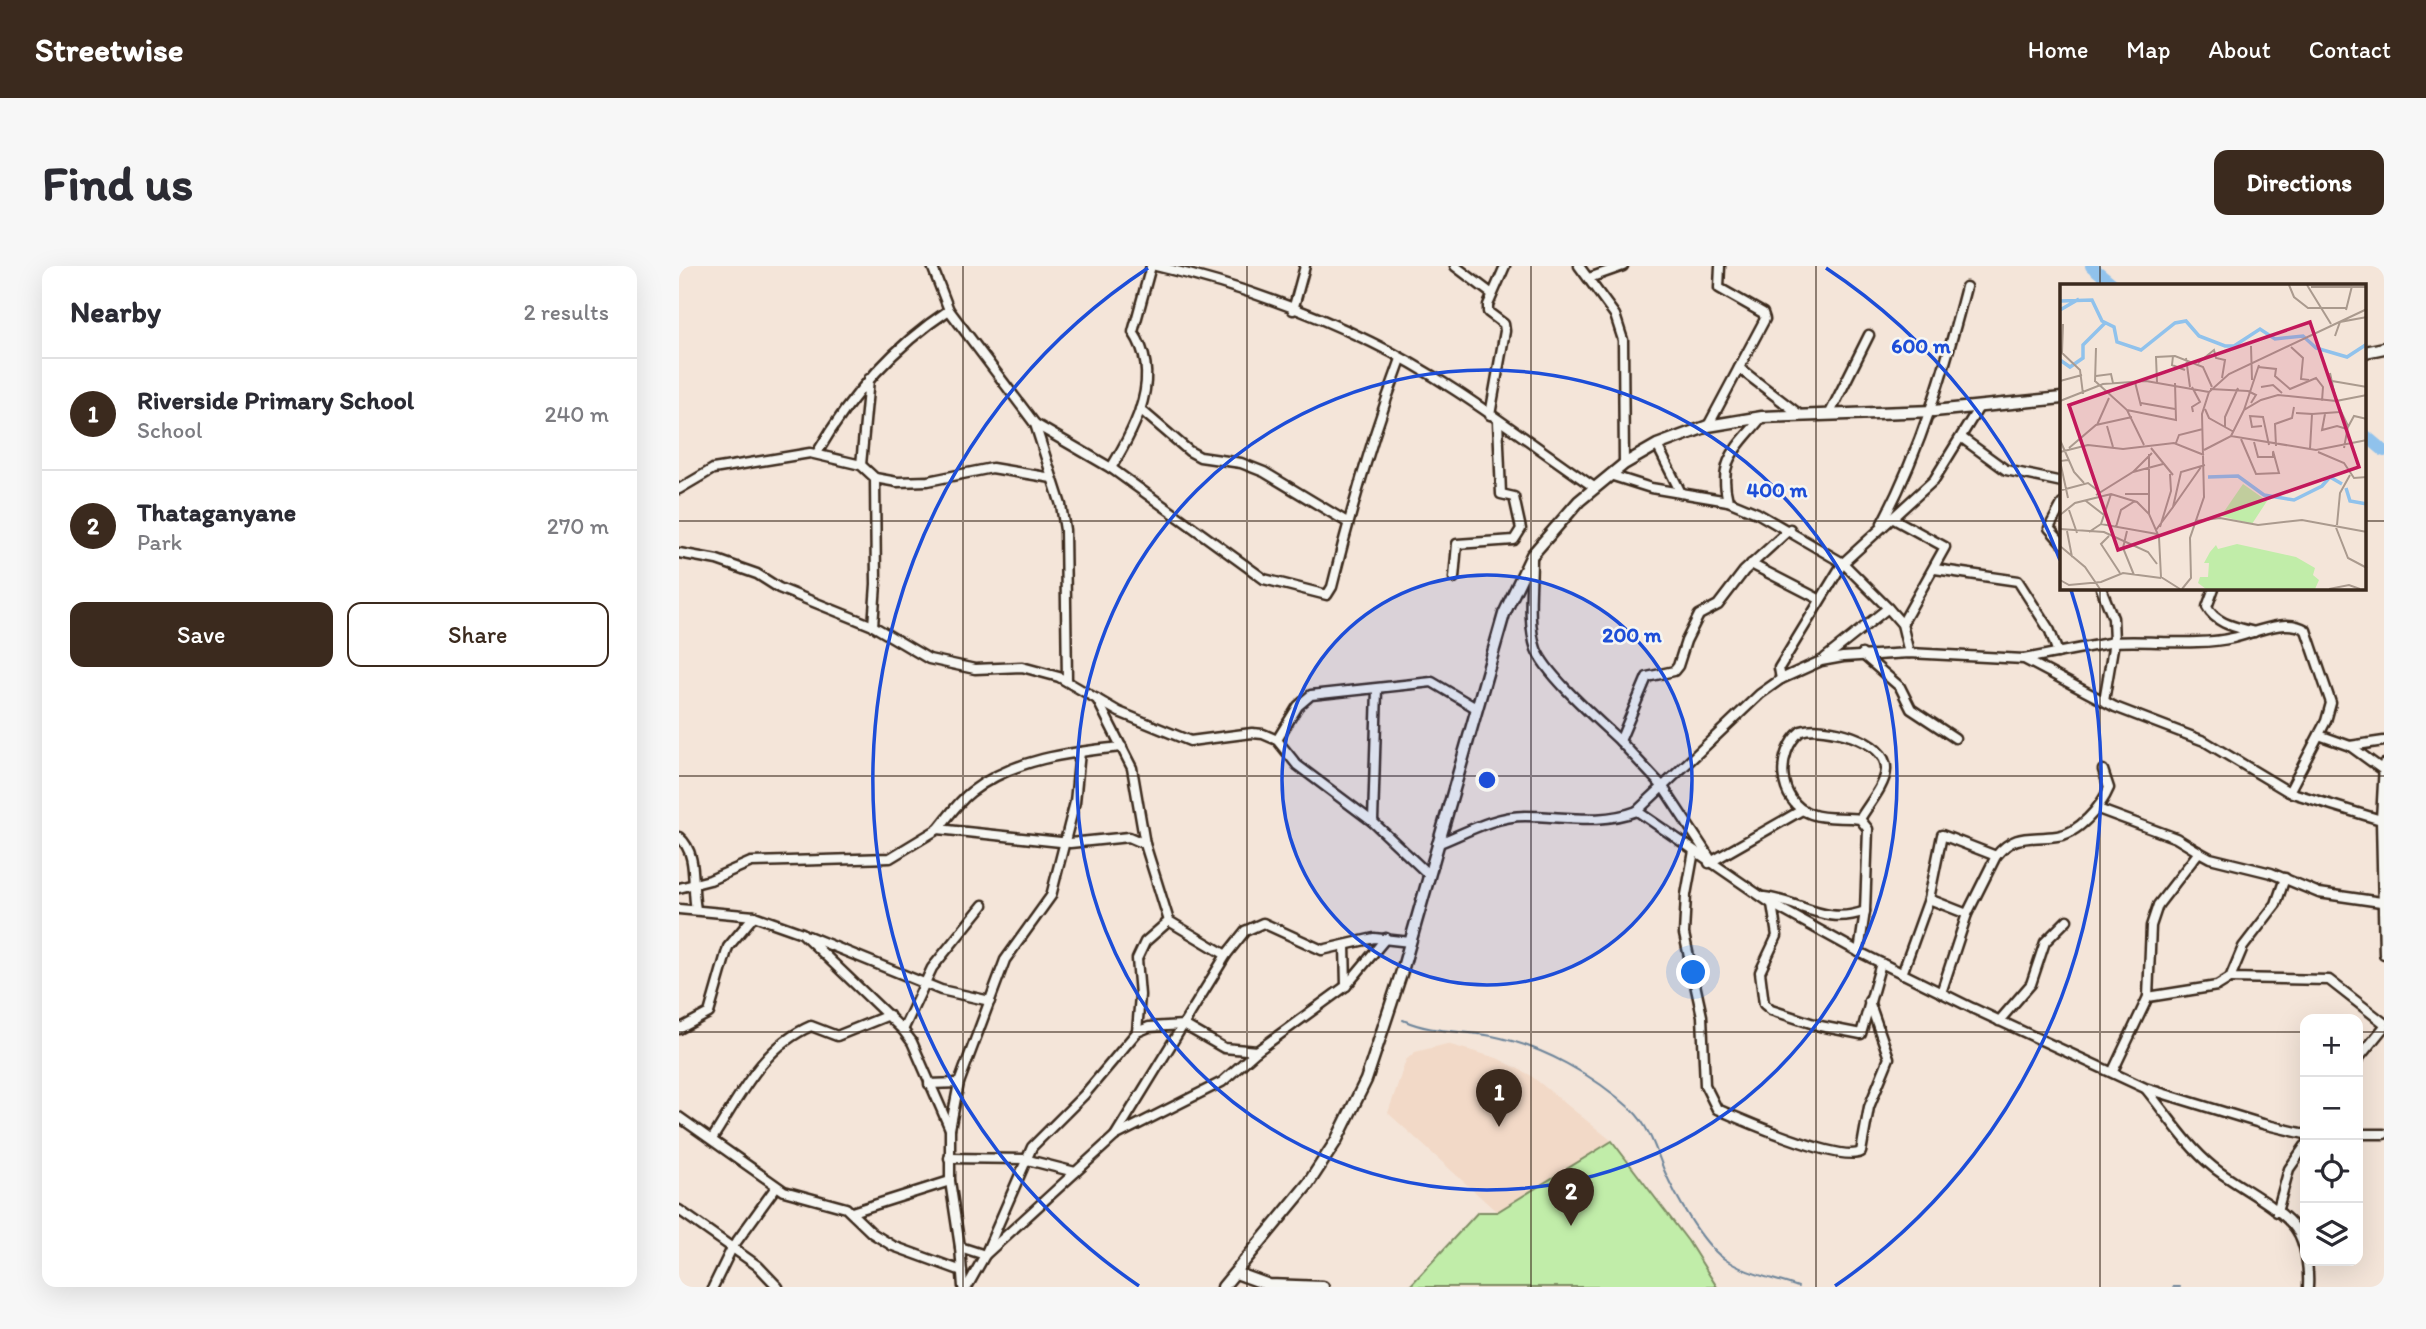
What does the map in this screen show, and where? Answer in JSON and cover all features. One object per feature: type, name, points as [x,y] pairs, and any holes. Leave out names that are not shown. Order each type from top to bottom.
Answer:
[{"type":"street","points":[[932,266],[949,310],[1035,425],[1061,505],[1068,563],[1067,681]]},
{"type":"street","points":[[1111,468],[1140,410],[1148,372],[1143,345],[1133,332],[1153,266],[1255,293],[1371,342],[1490,415],[1594,487]]},
{"type":"street","points":[[1293,310],[1305,266]]},
{"type":"street","points":[[1455,266],[1492,295]]},
{"type":"street","points":[[1490,415],[1505,331],[1504,324],[1488,312],[1504,266]]},
{"type":"street","points":[[1579,266],[1615,315],[1623,340],[1624,464]]},
{"type":"street","points":[[1589,278],[1623,266]]},
{"type":"street","points":[[1708,426],[1765,316],[1719,288],[1720,266]]},
{"type":"street","points":[[1881,526],[1906,472],[1946,365],[1966,287]]},
{"type":"street","points":[[817,453],[838,417],[870,379],[909,340],[949,310]]},
{"type":"street","points":[[1830,413],[1869,335]]},
{"type":"street","points":[[1035,425],[1111,468],[1264,579],[1328,595],[1347,522],[1401,359]]},
{"type":"street","points":[[1739,368],[1800,415]]},
{"type":"street","points":[[861,465],[870,379]]},
{"type":"street","points":[[1223,1287],[1308,1184],[1336,1141],[1366,1080],[1410,942],[1504,614],[1532,555],[1594,487],[1624,464],[1657,445],[1708,426],[1762,417],[1928,412],[2060,398]]},
{"type":"street","points":[[1781,679],[1779,668],[1843,563],[1934,480],[1979,407]]},
{"type":"street","points":[[1140,410],[1200,457],[1241,463],[1264,472],[1347,522]]},
{"type":"street","points":[[1728,501],[1723,482],[1725,465],[1762,417]]},
{"type":"street","points":[[1454,578],[1457,544],[1514,540],[1521,529],[1514,497],[1501,494],[1498,421]]},
{"type":"street","points":[[1962,438],[2006,470],[2060,482]]},
{"type":"street","points":[[1657,445],[1681,494]]},
{"type":"street","points":[[679,489],[713,469],[817,453],[861,465],[875,478],[897,482],[928,481],[992,468],[1052,478]]},
{"type":"street","points":[[1610,475],[1681,494],[1728,501],[1790,529],[1843,563],[1888,608],[1902,624],[1909,653]]},
{"type":"street","points":[[873,626],[876,584],[875,478]]},
{"type":"street","points":[[2060,508],[2049,528],[2060,541]]},
{"type":"street","points":[[1892,517],[1943,544],[1944,553],[1902,624]]},
{"type":"street","points":[[1620,741],[1647,677],[1674,671],[1699,615],[1718,605],[1751,564],[1790,529]]},
{"type":"street","points":[[679,553],[736,565],[779,588],[873,626],[929,659],[975,669],[1023,667],[1067,681],[1139,722],[1190,741],[1252,733],[1277,740],[1297,765],[1373,822],[1429,875]]},
{"type":"street","points":[[1532,555],[1533,633],[1537,653],[1587,711],[1620,741],[1663,787],[1710,861]]},
{"type":"street","points":[[1751,564],[1819,599]]},
{"type":"street","points":[[1935,569],[2018,580],[2050,631],[2058,653]]},
{"type":"street","points":[[2102,590],[2113,618],[2114,642],[2104,701]]},
{"type":"street","points":[[2213,590],[2207,607],[2209,611],[2227,624],[2254,632]]},
{"type":"street","points":[[1437,844],[1501,818],[1524,816],[1584,821],[1637,811],[1713,736],[1781,679],[1821,661],[1888,608]]},
{"type":"street","points":[[1821,661],[1862,654],[1909,653],[2024,659],[2114,642],[2209,642],[2293,624],[2306,630],[2310,636],[2331,703],[2319,735],[2289,792]]},
{"type":"street","points":[[1862,654],[1900,687],[1911,709],[1955,738]]},
{"type":"street","points":[[2024,659],[2104,701],[2204,741],[2289,792],[2383,821]]},
{"type":"street","points":[[1277,740],[1304,699],[1311,695],[1432,682],[1476,708]]},
{"type":"street","points":[[1373,822],[1377,689]]},
{"type":"street","points":[[1096,698],[1135,776],[1145,845],[1169,921],[1226,955]]},
{"type":"street","points":[[1824,727],[1868,745],[1885,761],[1886,774],[1860,819],[1824,817],[1802,810],[1794,801],[1783,775],[1784,749],[1801,731],[1824,727]]},
{"type":"street","points":[[2319,735],[2350,746],[2383,771]]},
{"type":"street","points":[[2350,746],[2384,741]]},
{"type":"street","points":[[679,888],[692,886],[751,862],[890,858],[938,829],[970,793],[1008,770],[1080,752],[1122,747]]},
{"type":"street","points":[[965,1287],[949,1158],[950,1129],[959,1083],[1005,960],[1051,896],[1075,802],[1080,752]]},
{"type":"street","points":[[2384,764],[2384,954]]},
{"type":"street","points":[[1941,993],[1967,914],[1996,856],[2013,840],[2065,834],[2098,809],[2109,788],[2103,770]]},
{"type":"street","points":[[2098,809],[2176,838],[2210,858],[2285,878],[2319,893],[2382,902]]},
{"type":"street","points":[[1710,861],[1802,810]]},
{"type":"street","points":[[1637,811],[1760,897],[1859,952],[1941,993],[2145,1088],[2250,1121],[2300,1133]]},
{"type":"street","points":[[1859,952],[1870,840],[1868,830],[1860,819]]},
{"type":"street","points":[[938,829],[1063,841],[1099,842],[1129,837],[1145,845]]},
{"type":"street","points":[[1902,974],[1929,899],[1942,835],[1996,856]]},
{"type":"street","points":[[679,837],[689,849],[692,861],[696,909]]},
{"type":"street","points":[[1694,851],[1686,895],[1684,934],[1702,1016],[1705,1085],[1717,1109],[1801,1142],[1850,1153],[1861,1152],[1869,1107],[1889,1058],[1869,1000]]},
{"type":"street","points":[[2113,1071],[2148,997],[2153,917],[2164,894],[2199,852]]},
{"type":"street","points":[[2230,978],[2243,947],[2276,904],[2285,878]]},
{"type":"street","points":[[1760,897],[1793,902],[1836,918],[1864,911]]},
{"type":"street","points":[[1929,899],[1967,914]]},
{"type":"street","points":[[1772,904],[1777,936],[1760,972],[1759,982],[1767,1008],[1857,1036],[1863,1031],[1869,1000],[1881,963]]},
{"type":"street","points":[[903,1030],[924,984],[954,938],[983,905]]},
{"type":"street","points":[[679,909],[754,916],[924,984],[955,995],[990,1001]]},
{"type":"street","points":[[679,1029],[709,1013],[728,947],[754,916]]},
{"type":"street","points":[[1999,1021],[2031,984],[2045,942],[2067,920]]},
{"type":"street","points":[[1137,1032],[1140,995],[1137,958],[1145,942],[1169,921]]},
{"type":"street","points":[[1115,1136],[1226,955],[1245,932],[1263,923],[1275,926],[1314,949],[1386,938],[1410,942]]},
{"type":"street","points":[[802,933],[903,1030],[912,1042],[950,1129]]},
{"type":"street","points":[[985,1255],[1115,1136],[1213,1088],[1346,986],[1386,938]]},
{"type":"street","points":[[1345,946],[1346,986]]},
{"type":"street","points":[[2148,997],[2217,986],[2230,978],[2329,980],[2384,1025],[2363,1052]]},
{"type":"street","points":[[712,1139],[759,1066],[785,1041],[811,1026],[837,1036],[890,1015]]},
{"type":"street","points":[[965,1287],[985,1255],[1024,1159],[1137,1032],[1149,1027],[1184,1025],[1224,1048],[1258,1051]]},
{"type":"street","points":[[929,1084],[959,1083]]},
{"type":"street","points":[[2145,1088],[2192,1147],[2212,1167],[2277,1212],[2296,1229],[2302,1242],[2308,1287]]},
{"type":"street","points":[[679,1117],[776,1187],[795,1196],[852,1212],[872,1233],[893,1246],[962,1271]]},
{"type":"street","points":[[2363,1134],[2384,1134]]},
{"type":"street","points":[[2277,1212],[2288,1169],[2300,1153]]},
{"type":"street","points":[[949,1158],[1024,1159],[1075,1172]]},
{"type":"street","points":[[852,1212],[950,1181]]},
{"type":"street","points":[[713,1287],[732,1248],[776,1187]]},
{"type":"street","points":[[679,1210],[758,1266],[778,1287]]},
{"type":"street","points":[[960,1247],[985,1255]]},
{"type":"street","points":[[1236,1273],[1269,1286],[1323,1287]]},
{"type":"shaded area","points":[[1447,1044],[1497,1058],[1530,1075],[1612,1141],[1497,1212],[1388,1113],[1406,1060],[1415,1052]]},
{"type":"green space","points":[[1612,1141],[1688,1241],[1717,1287],[1409,1287],[1478,1212],[1497,1212]]},
{"type":"waterway","points":[[2091,266],[2113,284]]},
{"type":"waterway","points":[[2367,437],[2384,451]]},
{"type":"waterway","points":[[1403,1020],[1446,1031],[1492,1036],[1530,1047],[1567,1064],[1601,1085],[1632,1110],[1643,1123],[1682,1205],[1715,1251],[1740,1268],[1798,1287]]},
{"type":"waterway","points":[[2173,1287],[2180,1287]]},
{"type":"place","name":"Riverside Primary School","points":[[1499,1127]]},
{"type":"place","name":"Thataganyane","points":[[1571,1226]]}]
